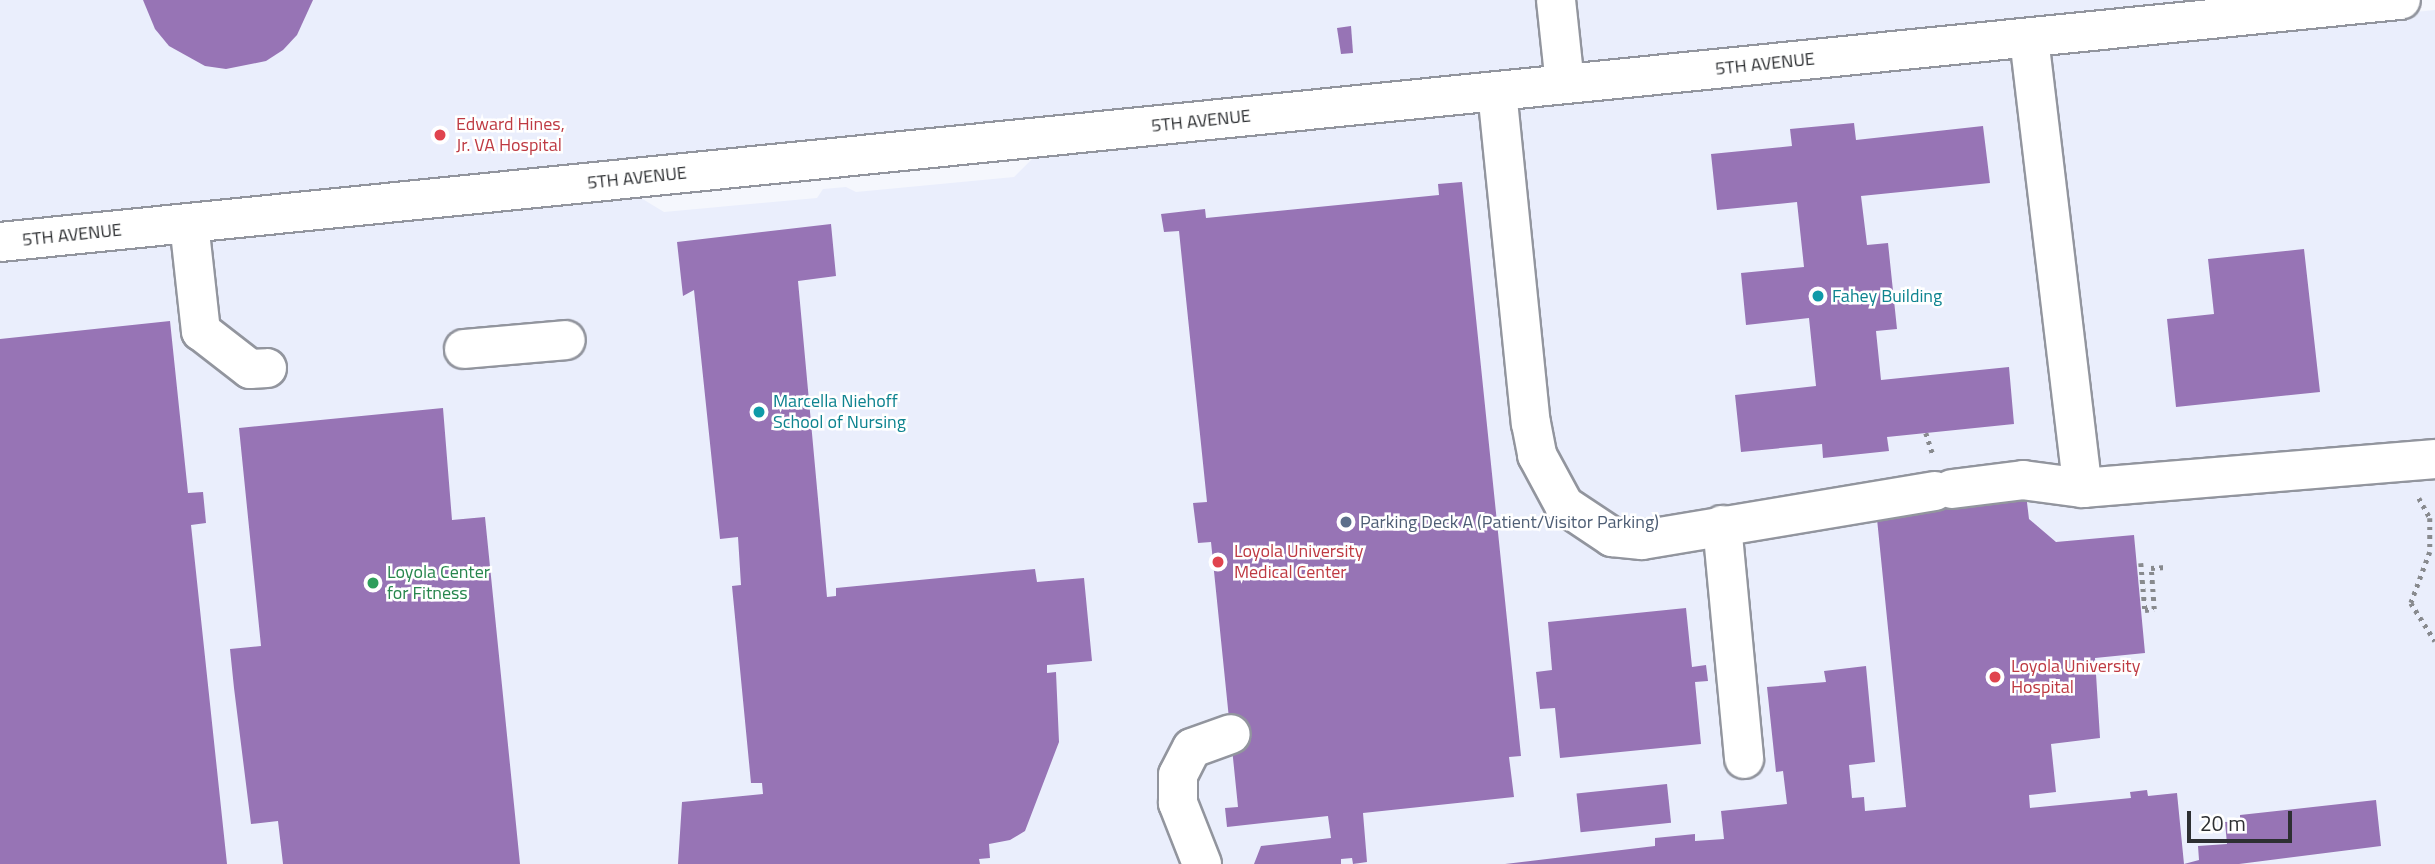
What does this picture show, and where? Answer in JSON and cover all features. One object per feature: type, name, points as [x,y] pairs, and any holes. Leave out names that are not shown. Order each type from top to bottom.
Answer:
[{"type":"street","points":[[1556,0],[1565,85]]},
{"type":"street","name":"5TH AVENUE","points":[[0,242],[2401,0]]},
{"type":"street","points":[[2029,37],[2083,488]]},
{"type":"street","points":[[1497,91],[1531,424],[1548,480],[1564,505],[1612,537],[1642,540],[1944,490],[2023,480],[2083,488],[2424,473]]},
{"type":"street","points":[[189,223],[201,331],[250,369],[267,368]]},
{"type":"street","points":[[464,349],[566,340]]},
{"type":"street","points":[[1723,525],[1744,759]]},
{"type":"street","points":[[1202,864],[1178,803],[1178,775],[1192,748],[1231,734]]},
{"type":"path","points":[[2424,473],[2430,540],[2411,603],[2435,641]]},
{"type":"path","points":[[2141,563],[2145,610],[2154,610],[2151,568],[2166,566]]},
{"type":"shaded area","name":"Edward Hines, Jr. VA Hospital","points":[[0,0],[2212,0],[0,223]]},
{"type":"shaded area","name":"Loyola University Medical Center","points":[[2435,10],[2435,864],[0,864],[0,259],[636,195],[664,212],[817,198],[823,189],[846,187],[856,192],[1014,177],[1037,154]]},
{"type":"building","points":[[143,0],[313,0],[297,35],[283,50],[266,61],[226,69],[205,66],[169,46],[155,29]]},
{"type":"building","points":[[1351,26],[1353,53],[1341,54],[1337,28]]},
{"type":"building","name":"Fahey Building","points":[[1854,123],[1856,140],[1983,126],[1990,183],[1861,196],[1867,245],[1888,243],[1897,329],[1876,331],[1881,380],[2009,367],[2014,424],[1887,437],[1889,451],[1823,458],[1822,444],[1741,452],[1735,395],[1816,386],[1809,318],[1746,325],[1741,273],[1804,267],[1797,202],[1717,210],[1711,154],[1792,146],[1790,129]]},
{"type":"building","name":"Parking Deck A (Patient/Visitor Parking)","points":[[1462,182],[1521,756],[1509,757],[1514,797],[1363,813],[1367,862],[1353,864],[1352,858],[1341,859],[1341,864],[1254,864],[1261,846],[1331,838],[1328,816],[1227,827],[1225,808],[1238,807],[1211,542],[1198,543],[1193,503],[1207,502],[1179,231],[1164,232],[1161,214],[1205,209],[1206,218],[1439,195],[1438,184]]},
{"type":"building","points":[[831,224],[836,276],[798,281],[827,597],[836,596],[836,588],[1035,569],[1037,582],[1084,578],[1092,661],[1047,665],[1047,673],[1056,672],[1059,742],[1025,831],[1010,840],[989,844],[990,858],[979,859],[980,864],[678,864],[682,802],[763,794],[762,783],[751,783],[732,586],[741,585],[738,537],[720,539],[694,290],[683,296],[677,242]]},
{"type":"building","points":[[2304,249],[2320,392],[2176,407],[2167,319],[2214,314],[2208,259]]},
{"type":"building","points":[[170,321],[188,493],[203,492],[206,523],[191,525],[227,864],[0,864],[0,339]]},
{"type":"building","name":"Loyola Center for Fitness","points":[[443,408],[452,520],[485,517],[520,864],[283,864],[278,821],[251,824],[230,649],[261,646],[239,428]]},
{"type":"building","name":"Loyola University Hospital","points":[[2026,494],[2029,519],[2056,542],[2134,535],[2145,653],[2095,658],[2100,738],[2051,744],[2056,792],[2029,795],[2030,808],[2131,798],[2130,792],[2147,790],[2148,796],[2177,793],[2184,864],[1505,864],[1655,846],[1655,838],[1695,834],[1695,841],[1724,839],[1721,811],[1787,804],[1783,771],[1776,772],[1767,687],[1826,682],[1824,671],[1866,666],[1875,762],[1849,765],[1852,798],[1864,797],[1865,811],[1906,807],[1876,509]]},
{"type":"building","points":[[1686,608],[1692,667],[1706,665],[1708,681],[1695,682],[1701,744],[1560,758],[1555,708],[1540,709],[1536,672],[1552,670],[1548,622]]},
{"type":"building","points":[[1667,784],[1671,823],[1581,832],[1576,794]]},
{"type":"building","points":[[2376,800],[2381,846],[2239,864],[2184,864],[2199,860],[2198,846],[2227,844],[2225,822],[2240,821],[2240,815]]},
{"type":"place","name":"Edward Hines, Jr. VA Hospital","points":[[440,135]]},
{"type":"place","name":"Fahey Building","points":[[1818,296]]},
{"type":"place","name":"Marcella Niehoff School of Nursing","points":[[759,412]]},
{"type":"place","name":"Parking Deck A (Patient/Visitor Parking)","points":[[1346,522]]},
{"type":"place","name":"Loyola University Medical Center","points":[[1218,562]]},
{"type":"place","name":"Loyola Center for Fitness","points":[[373,583]]},
{"type":"place","name":"Loyola University Hospital","points":[[1995,677]]}]
